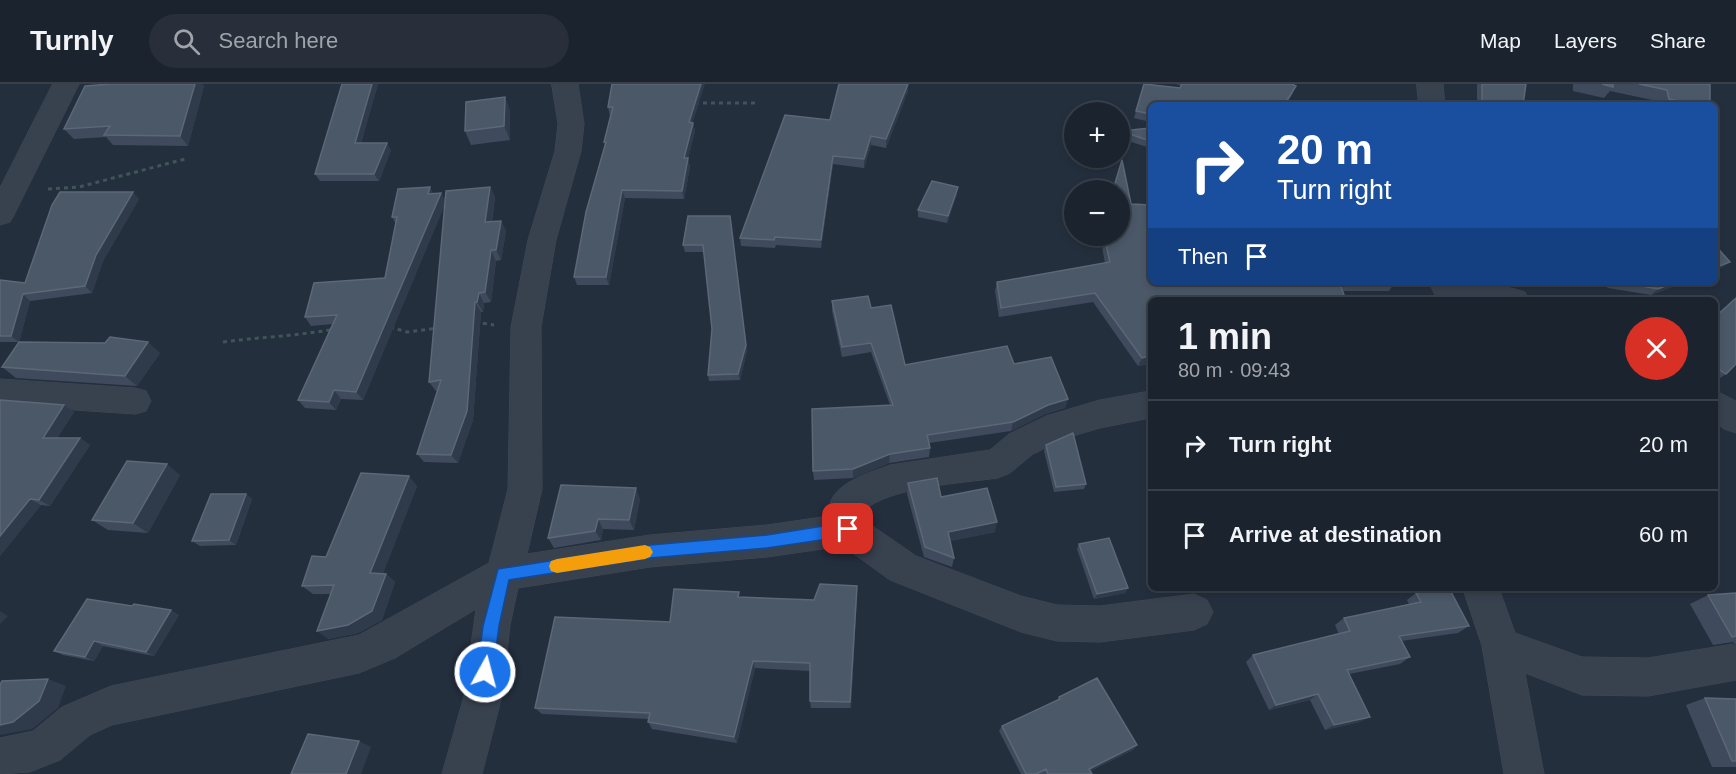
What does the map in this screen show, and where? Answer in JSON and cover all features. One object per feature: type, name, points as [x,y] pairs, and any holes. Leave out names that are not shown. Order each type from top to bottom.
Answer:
[{"type":"street","points":[[6,203],[66,84]]},
{"type":"street","points":[[462,774],[483,696],[491,626],[525,489],[526,327],[542,240],[568,151],[571,124],[565,84]]},
{"type":"street","points":[[1430,84],[1432,102]]},
{"type":"street","points":[[1446,290],[1494,297]]},
{"type":"street","points":[[0,392],[135,401]]},
{"type":"street","points":[[848,529],[845,506],[856,496],[890,480],[998,463],[1022,444],[1058,426],[1100,414],[1148,405]]},
{"type":"street","points":[[1718,406],[1736,419]]},
{"type":"street","points":[[0,758],[46,746],[76,721],[111,706],[359,654],[382,645],[503,574],[650,551],[767,542],[848,529],[903,568],[1021,614],[1048,621],[1100,624],[1194,612]]},
{"type":"street","points":[[1481,591],[1501,646],[1524,774]]},
{"type":"street","points":[[1501,646],[1582,676],[1648,677],[1733,663]]},
{"type":"path","points":[[686,103],[756,103]]},
{"type":"path","points":[[6,203],[79,187],[185,159]]},
{"type":"path","points":[[467,324],[478,322],[508,328],[526,327]]},
{"type":"path","points":[[388,327],[407,332],[446,328]]},
{"type":"path","points":[[222,342],[276,334],[304,335],[337,329]]},
{"type":"building","points":[[195,84],[180,136],[104,135],[110,126],[64,129],[85,86]]},
{"type":"building","points":[[342,84],[372,84],[355,143],[387,143],[374,174],[315,174]]},
{"type":"building","points":[[612,84],[701,84],[689,122],[693,123],[684,158],[688,158],[682,191],[622,190],[606,277],[574,277],[586,212],[606,142],[604,142],[613,107],[608,107]]},
{"type":"building","points":[[839,84],[908,84],[886,139],[871,136],[864,159],[833,156],[821,240],[775,237],[774,240],[740,238],[785,115],[830,120]]},
{"type":"building","points":[[1144,84],[1180,88],[1182,84],[1292,84],[1296,86],[1286,102],[1148,102],[1148,114],[1136,111]]},
{"type":"building","points":[[1482,84],[1526,84],[1523,102],[1482,102]]},
{"type":"building","points":[[1639,84],[1710,84],[1710,102],[1683,102],[1669,99],[1667,90]]},
{"type":"building","points":[[505,97],[504,126],[465,131],[466,102]]},
{"type":"building","points":[[1148,128],[1148,140],[1130,134],[1130,130]]},
{"type":"building","points":[[1120,168],[1124,168],[1126,180],[1116,180]]},
{"type":"building","points":[[932,181],[958,187],[948,216],[918,210]]},
{"type":"building","points":[[430,187],[428,194],[441,193],[356,392],[334,390],[329,402],[298,400],[337,315],[305,317],[314,283],[385,278],[397,217],[392,217],[398,189]]},
{"type":"building","points":[[490,187],[485,222],[501,221],[496,250],[491,250],[485,292],[479,293],[477,302],[475,302],[467,411],[451,455],[417,454],[441,380],[429,382],[446,191]]},
{"type":"building","points":[[60,192],[133,192],[96,255],[85,286],[23,294],[11,336],[0,336],[0,280],[25,283],[52,205]]},
{"type":"building","points":[[1130,199],[1131,204],[1148,205],[1148,285],[1340,285],[1345,297],[1148,297],[1148,356],[1142,358],[1095,293],[1001,308],[997,282],[1110,262],[1106,246],[1130,246]]},
{"type":"building","points":[[688,216],[730,216],[746,345],[738,374],[708,375],[712,329],[703,245],[683,245]]},
{"type":"building","points":[[1718,248],[1730,262],[1718,266]]},
{"type":"building","points":[[1636,285],[1668,285],[1658,289]]},
{"type":"building","points":[[868,296],[871,308],[891,305],[905,365],[1007,346],[1014,364],[1051,357],[1068,399],[1048,405],[1013,422],[927,435],[930,448],[890,454],[853,469],[813,471],[812,409],[893,405],[871,343],[842,347],[832,301]]},
{"type":"building","points":[[1736,298],[1736,364],[1726,374],[1718,369],[1718,314]]},
{"type":"building","points":[[110,337],[148,342],[125,376],[2,367],[19,342],[105,343]]},
{"type":"building","points":[[0,400],[64,405],[43,438],[80,438],[39,500],[30,499],[0,536]]},
{"type":"building","points":[[1073,433],[1086,484],[1056,487],[1046,445]]},
{"type":"building","points":[[127,461],[167,464],[133,523],[92,520]]},
{"type":"building","points":[[361,473],[409,476],[370,573],[386,574],[372,611],[348,625],[317,631],[334,585],[302,586],[312,556],[326,557]]},
{"type":"building","points":[[937,478],[941,497],[987,488],[997,522],[948,532],[954,558],[925,547],[908,483]]},
{"type":"building","points":[[561,485],[636,488],[629,520],[598,519],[595,531],[548,538]]},
{"type":"building","points":[[211,494],[246,494],[229,540],[192,541]]},
{"type":"building","points":[[1109,538],[1128,588],[1097,594],[1079,544]]},
{"type":"building","points":[[820,584],[857,586],[850,702],[810,701],[810,663],[753,661],[734,737],[648,722],[650,713],[535,708],[555,617],[670,622],[674,589],[739,592],[738,597],[814,600]]},
{"type":"building","points":[[1451,591],[1469,626],[1399,636],[1410,657],[1347,670],[1370,717],[1334,725],[1318,694],[1276,705],[1253,655],[1350,631],[1344,618],[1421,602],[1416,593]]},
{"type":"building","points":[[1736,593],[1736,636],[1732,637],[1708,595]]},
{"type":"building","points":[[87,599],[171,610],[146,652],[94,641],[85,657],[54,651]]},
{"type":"building","points":[[1097,678],[1137,745],[1089,769],[1092,774],[1048,774],[1046,769],[1036,774],[1026,774],[1002,726],[1060,699],[1059,697]]},
{"type":"building","points":[[48,679],[39,701],[13,722],[0,725],[0,685],[2,681]]},
{"type":"building","points":[[1705,698],[1736,699],[1736,761],[1732,761]]},
{"type":"building","points":[[308,734],[359,741],[346,774],[291,774]]},
{"type":"slow traffic","points":[[557,566],[645,552]]},
{"type":"route","points":[[485,672],[491,626],[503,574],[650,551],[767,542],[848,529]]}]
